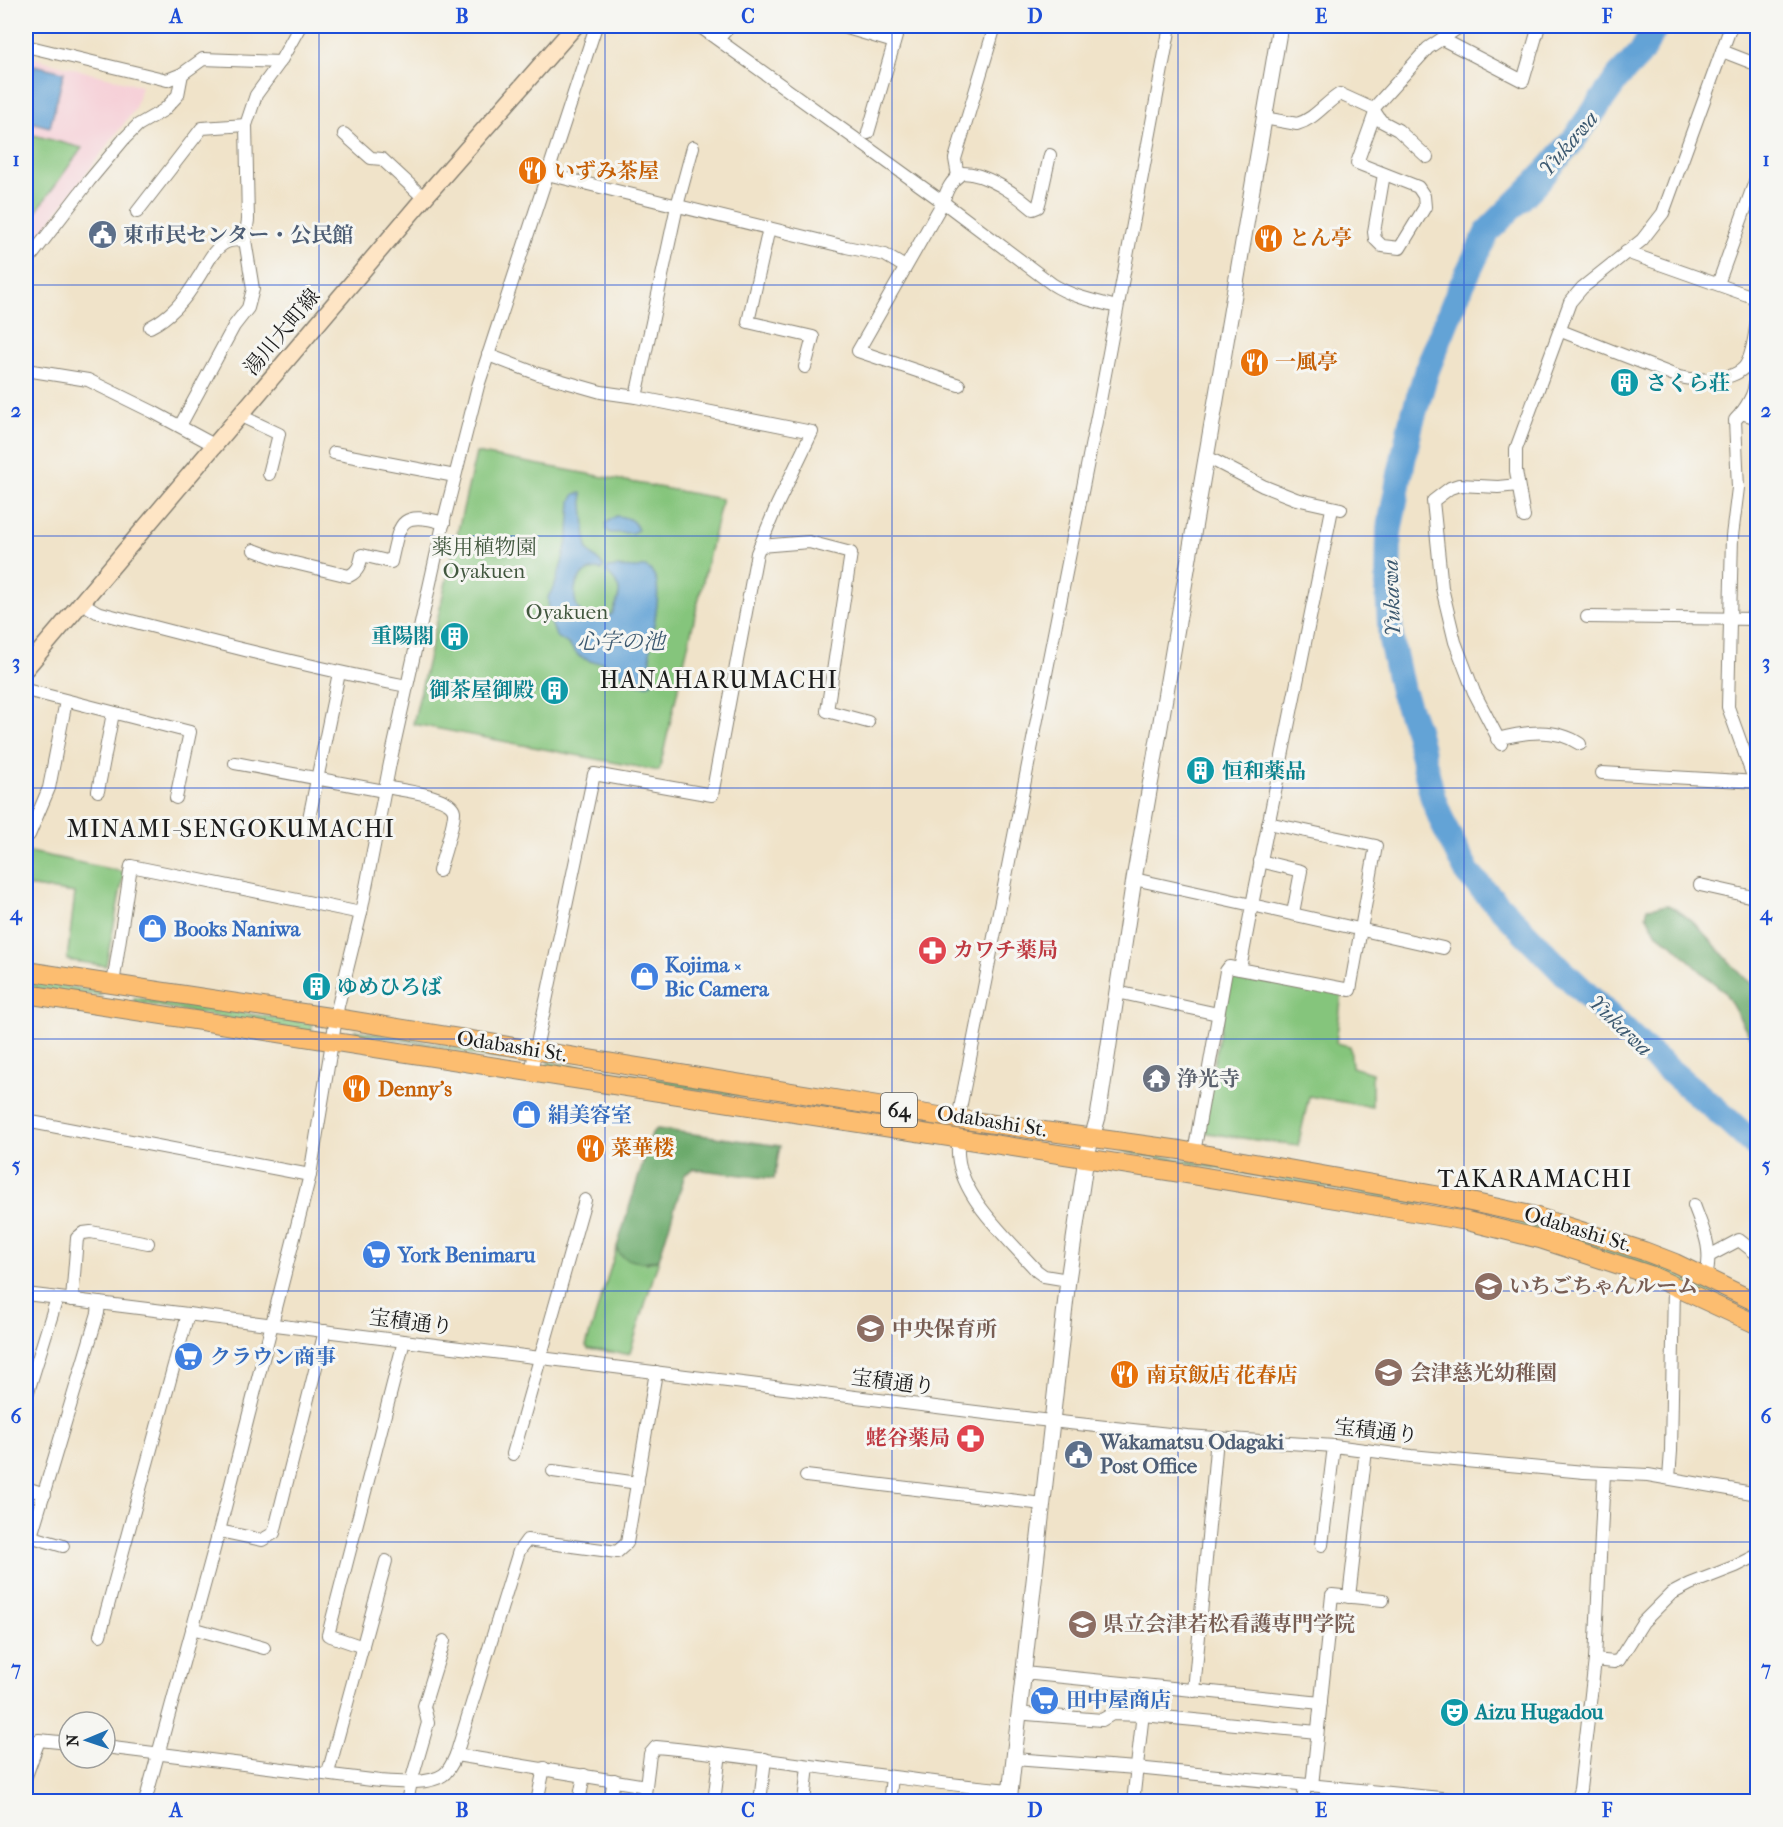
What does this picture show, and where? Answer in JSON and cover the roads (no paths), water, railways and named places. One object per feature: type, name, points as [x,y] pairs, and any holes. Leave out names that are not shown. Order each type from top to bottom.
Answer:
[{"type":"main road","name":"湯川大町線","points":[[26,669],[424,198],[575,26]]},
{"type":"main road","name":"Odabashi St.","points":[[26,971],[336,1018],[958,1119],[1093,1137],[1381,1185],[1531,1215],[1675,1263],[1758,1303]]},
{"type":"main road","name":"Odabashi St.","points":[[26,994],[1086,1158],[1467,1221],[1540,1239],[1650,1275],[1757,1326]]},
{"type":"street","points":[[180,426],[234,326],[248,308],[254,289],[245,240],[248,220],[246,125],[256,95],[280,62],[300,26]]},
{"type":"street","points":[[145,1802],[219,1531],[310,1175],[336,1018],[361,914],[407,686],[455,476],[478,386],[596,26]]},
{"type":"street","points":[[699,26],[1064,292],[1117,307]]},
{"type":"street","points":[[718,39],[730,26]]},
{"type":"street","points":[[840,26],[894,42]]},
{"type":"street","points":[[868,133],[899,26]]},
{"type":"street","points":[[958,176],[955,159],[995,26]]},
{"type":"street","points":[[958,1119],[1170,26]]},
{"type":"street","points":[[644,1802],[650,1754],[656,1747],[720,1753],[1009,1796],[1068,1280],[1086,1158],[1098,1117],[1134,879],[1280,26]]},
{"type":"street","points":[[1384,174],[1374,232],[1375,239],[1382,246],[1400,248],[1425,207],[1424,196],[1418,187],[1357,163],[1374,111],[1428,48],[1458,28],[1456,26]]},
{"type":"street","points":[[1442,39],[1523,81],[1539,26]]},
{"type":"street","points":[[1524,517],[1518,485],[1516,449],[1570,302],[1582,288],[1642,240],[1663,213],[1731,26]]},
{"type":"street","points":[[26,46],[167,80],[182,74],[203,60],[280,62]]},
{"type":"street","points":[[1722,51],[1758,65]]},
{"type":"street","points":[[26,263],[88,181],[124,139],[138,124],[164,110],[178,95],[182,74]]},
{"type":"street","points":[[1264,118],[1302,123],[1340,94],[1374,111],[1381,121],[1398,130],[1427,157]]},
{"type":"street","points":[[136,212],[202,128],[246,125]]},
{"type":"street","points":[[344,134],[371,158],[382,159],[424,198]]},
{"type":"street","points":[[636,397],[677,206],[693,147]]},
{"type":"street","points":[[959,385],[858,351],[943,202],[947,187],[962,173],[971,173],[1016,194],[1033,209],[1038,207],[1050,155]]},
{"type":"street","points":[[1718,284],[1758,173]]},
{"type":"street","points":[[547,174],[885,255],[904,267]]},
{"type":"street","points":[[769,228],[748,322],[813,337],[805,367]]},
{"type":"street","points":[[150,327],[163,321],[178,307],[198,279],[213,252],[228,242],[245,240]]},
{"type":"street","points":[[1626,252],[1753,297],[1757,303]]},
{"type":"street","points":[[1561,331],[1679,377],[1695,381],[1724,377],[1744,368],[1748,362],[1758,315]]},
{"type":"street","points":[[488,355],[538,374],[584,387],[812,432],[760,546],[712,795],[594,774],[531,1072]]},
{"type":"street","points":[[1602,773],[1756,782],[1728,713],[1732,536],[1738,489],[1735,420],[1746,408],[1754,385],[1755,374],[1748,362]]},
{"type":"street","points":[[26,370],[88,380],[216,446]]},
{"type":"street","points":[[1741,413],[1758,418]]},
{"type":"street","points":[[240,416],[279,434],[268,474]]},
{"type":"street","points":[[334,453],[455,476]]},
{"type":"street","points":[[1207,457],[1263,486],[1336,509],[1260,861],[1240,969]]},
{"type":"street","points":[[1518,485],[1498,487],[1459,485],[1450,488],[1433,501],[1442,588],[1455,642],[1474,692],[1499,741],[1534,733],[1556,733],[1568,736],[1580,744]]},
{"type":"street","points":[[254,550],[278,559],[349,576],[359,567],[362,555],[391,562],[399,527],[405,521],[422,517],[444,523]]},
{"type":"street","points":[[760,546],[809,542],[851,553],[827,711],[868,722]]},
{"type":"street","points":[[82,603],[97,612],[339,673],[407,686]]},
{"type":"street","points":[[1587,617],[1758,619]]},
{"type":"street","points":[[307,828],[339,673]]},
{"type":"street","points":[[26,690],[190,732],[176,798]]},
{"type":"street","points":[[29,835],[49,788],[66,701]]},
{"type":"street","points":[[98,791],[113,713]]},
{"type":"street","points":[[235,763],[449,802],[453,818],[440,871]]},
{"type":"street","points":[[1194,1153],[1226,971],[1229,967],[1350,990],[1376,846],[1268,823]]},
{"type":"street","points":[[1260,861],[1301,871],[1293,913]]},
{"type":"street","points":[[113,984],[131,866],[361,914]]},
{"type":"street","points":[[1134,879],[1443,948]]},
{"type":"street","points":[[1700,885],[1758,898]]},
{"type":"street","points":[[1117,992],[1218,1014]]},
{"type":"street","points":[[26,1121],[310,1175]]},
{"type":"street","points":[[959,1139],[957,1159],[973,1198],[1037,1271],[1044,1276],[1068,1280]]},
{"type":"street","points":[[513,1454],[585,1200]]},
{"type":"street","points":[[1694,1205],[1709,1243],[1706,1278]]},
{"type":"street","points":[[72,1300],[77,1238],[83,1233],[91,1232],[148,1243]]},
{"type":"street","points":[[1709,1256],[1739,1240],[1758,1255]]},
{"type":"street","points":[[1669,1478],[1674,1286]]},
{"type":"street","name":"宝積通り","points":[[26,1294],[1053,1421],[1216,1438],[1334,1446],[1604,1474],[1669,1478],[1758,1494]]},
{"type":"street","points":[[26,1398],[57,1298]]},
{"type":"street","points":[[63,1546],[28,1535],[45,1494],[99,1303]]},
{"type":"street","points":[[100,1635],[188,1314]]},
{"type":"street","points":[[219,1531],[262,1540],[274,1533],[325,1331]]},
{"type":"street","points":[[363,1647],[328,1635],[404,1341]]},
{"type":"street","points":[[117,1748],[380,1781],[411,1782],[442,1776],[456,1755],[519,1551],[527,1540],[617,1552],[627,1543],[656,1372]]},
{"type":"street","points":[[1194,1691],[1216,1438]]},
{"type":"street","points":[[1322,1545],[1334,1446]]},
{"type":"street","points":[[1348,1597],[1366,1450]]},
{"type":"street","points":[[553,1471],[638,1483]]},
{"type":"street","points":[[1576,1802],[1580,1789],[1594,1660],[1604,1474]]},
{"type":"street","points":[[806,1476],[1043,1504]]},
{"type":"street","points":[[26,1488],[45,1494]]},
{"type":"street","points":[[1594,1660],[1614,1662],[1619,1660],[1643,1622],[1671,1593],[1758,1555]]},
{"type":"street","points":[[328,1773],[386,1561]]},
{"type":"street","points":[[1303,1802],[1317,1732],[1332,1595],[1383,1600]]},
{"type":"street","points":[[192,1628],[264,1648]]},
{"type":"street","points":[[407,1802],[428,1723],[424,1706],[444,1641]]},
{"type":"street","points":[[1024,1673],[1321,1703]]},
{"type":"street","points":[[1133,1802],[1146,1686]]},
{"type":"street","points":[[1019,1712],[1102,1720],[1112,1714],[1143,1715],[1317,1732]]},
{"type":"street","points":[[26,1776],[39,1740],[57,1742]]},
{"type":"street","points":[[714,1802],[720,1753]]},
{"type":"street","points":[[456,1755],[646,1786]]},
{"type":"street","points":[[1014,1759],[1136,1768],[1481,1802]]},
{"type":"street","points":[[760,1802],[765,1760]]},
{"type":"street","points":[[804,1802],[808,1766]]},
{"type":"street","points":[[537,1802],[544,1768]]},
{"type":"street","points":[[579,1802],[584,1775]]},
{"type":"street","points":[[889,1802],[892,1778]]},
{"type":"street","points":[[610,1802],[614,1780]]},
{"type":"water","points":[[34,65],[64,72],[50,127],[26,121],[26,99]]},
{"type":"water","name":"心字の池","points":[[582,493],[587,550],[604,566],[602,570],[590,570],[581,577],[576,586],[575,597],[578,608],[585,615],[596,618],[612,614],[619,591],[616,582],[606,572],[608,568],[645,567],[652,572],[656,580],[658,590],[656,613],[650,646],[652,682],[648,685],[637,684],[602,662],[593,662],[580,657],[568,644],[556,636],[549,617],[548,597],[555,585],[562,563],[569,532],[571,501],[575,494]]},
{"type":"water","points":[[616,516],[629,519],[638,530],[632,533],[610,533],[606,529],[606,523]]},
{"type":"waterway","name":"Yukawa","points":[[1656,26],[1641,53],[1619,76],[1571,143],[1537,182],[1488,231],[1457,295],[1427,370],[1411,423],[1399,479],[1389,532],[1388,589],[1391,640],[1402,691],[1416,729],[1433,798],[1468,874],[1560,969],[1645,1050],[1758,1148]]},
{"type":"place","name":"いずみ茶屋","points":[[533,171]]},
{"type":"place","name":"東市民センター・公民館","points":[[102,235]]},
{"type":"place","name":"とん亭","points":[[1268,238]]},
{"type":"place","name":"一風亭","points":[[1254,362]]},
{"type":"place","name":"さくら荘","points":[[1625,383]]},
{"type":"place","name":"重陽閣","points":[[455,636]]},
{"type":"place","name":"御茶屋御殿","points":[[555,690]]},
{"type":"place","name":"恒和薬品","points":[[1201,771]]},
{"type":"place","name":"Books Naniwa","points":[[153,929]]},
{"type":"place","name":"カワチ薬局","points":[[932,950]]},
{"type":"place","name":"Kojima × Bic Camera","points":[[644,977]]},
{"type":"place","name":"ゆめひろば","points":[[316,987]]},
{"type":"place","name":"浄光寺","points":[[1156,1079]]},
{"type":"place","name":"Denny's","points":[[357,1089]]},
{"type":"place","name":"絹美容室","points":[[527,1115]]},
{"type":"place","name":"菜華楼","points":[[590,1148]]},
{"type":"place","name":"York Benimaru","points":[[377,1255]]},
{"type":"place","name":"いちごちゃんルーム","points":[[1488,1286]]},
{"type":"place","name":"中央保育所","points":[[871,1329]]},
{"type":"place","name":"クラウン商事","points":[[189,1357]]},
{"type":"place","name":"会津慈光幼稚園","points":[[1389,1373]]},
{"type":"place","name":"南京飯店 花春店","points":[[1125,1375]]},
{"type":"place","name":"蛯谷薬局","points":[[971,1438]]},
{"type":"place","name":"Wakamatsu Odagaki Post Office","points":[[1079,1454]]},
{"type":"place","name":"県立会津若松看護専門学院","points":[[1082,1624]]},
{"type":"place","name":"田中屋商店","points":[[1045,1700]]},
{"type":"place","name":"Aizu Hugadou","points":[[1454,1712]]},
{"type":"district","name":"HANAHARUMACHI","points":[[719,680]]},
{"type":"district","name":"MINAMI-SENGOKUMACHI","points":[[231,829]]},
{"type":"district","name":"TAKARAMACHI","points":[[1535,1179]]},
{"type":"park label","name":"薬用植物園 Oyakuen","points":[[484,559]]},
{"type":"park label","name":"Oyakuen","points":[[567,612]]}]
